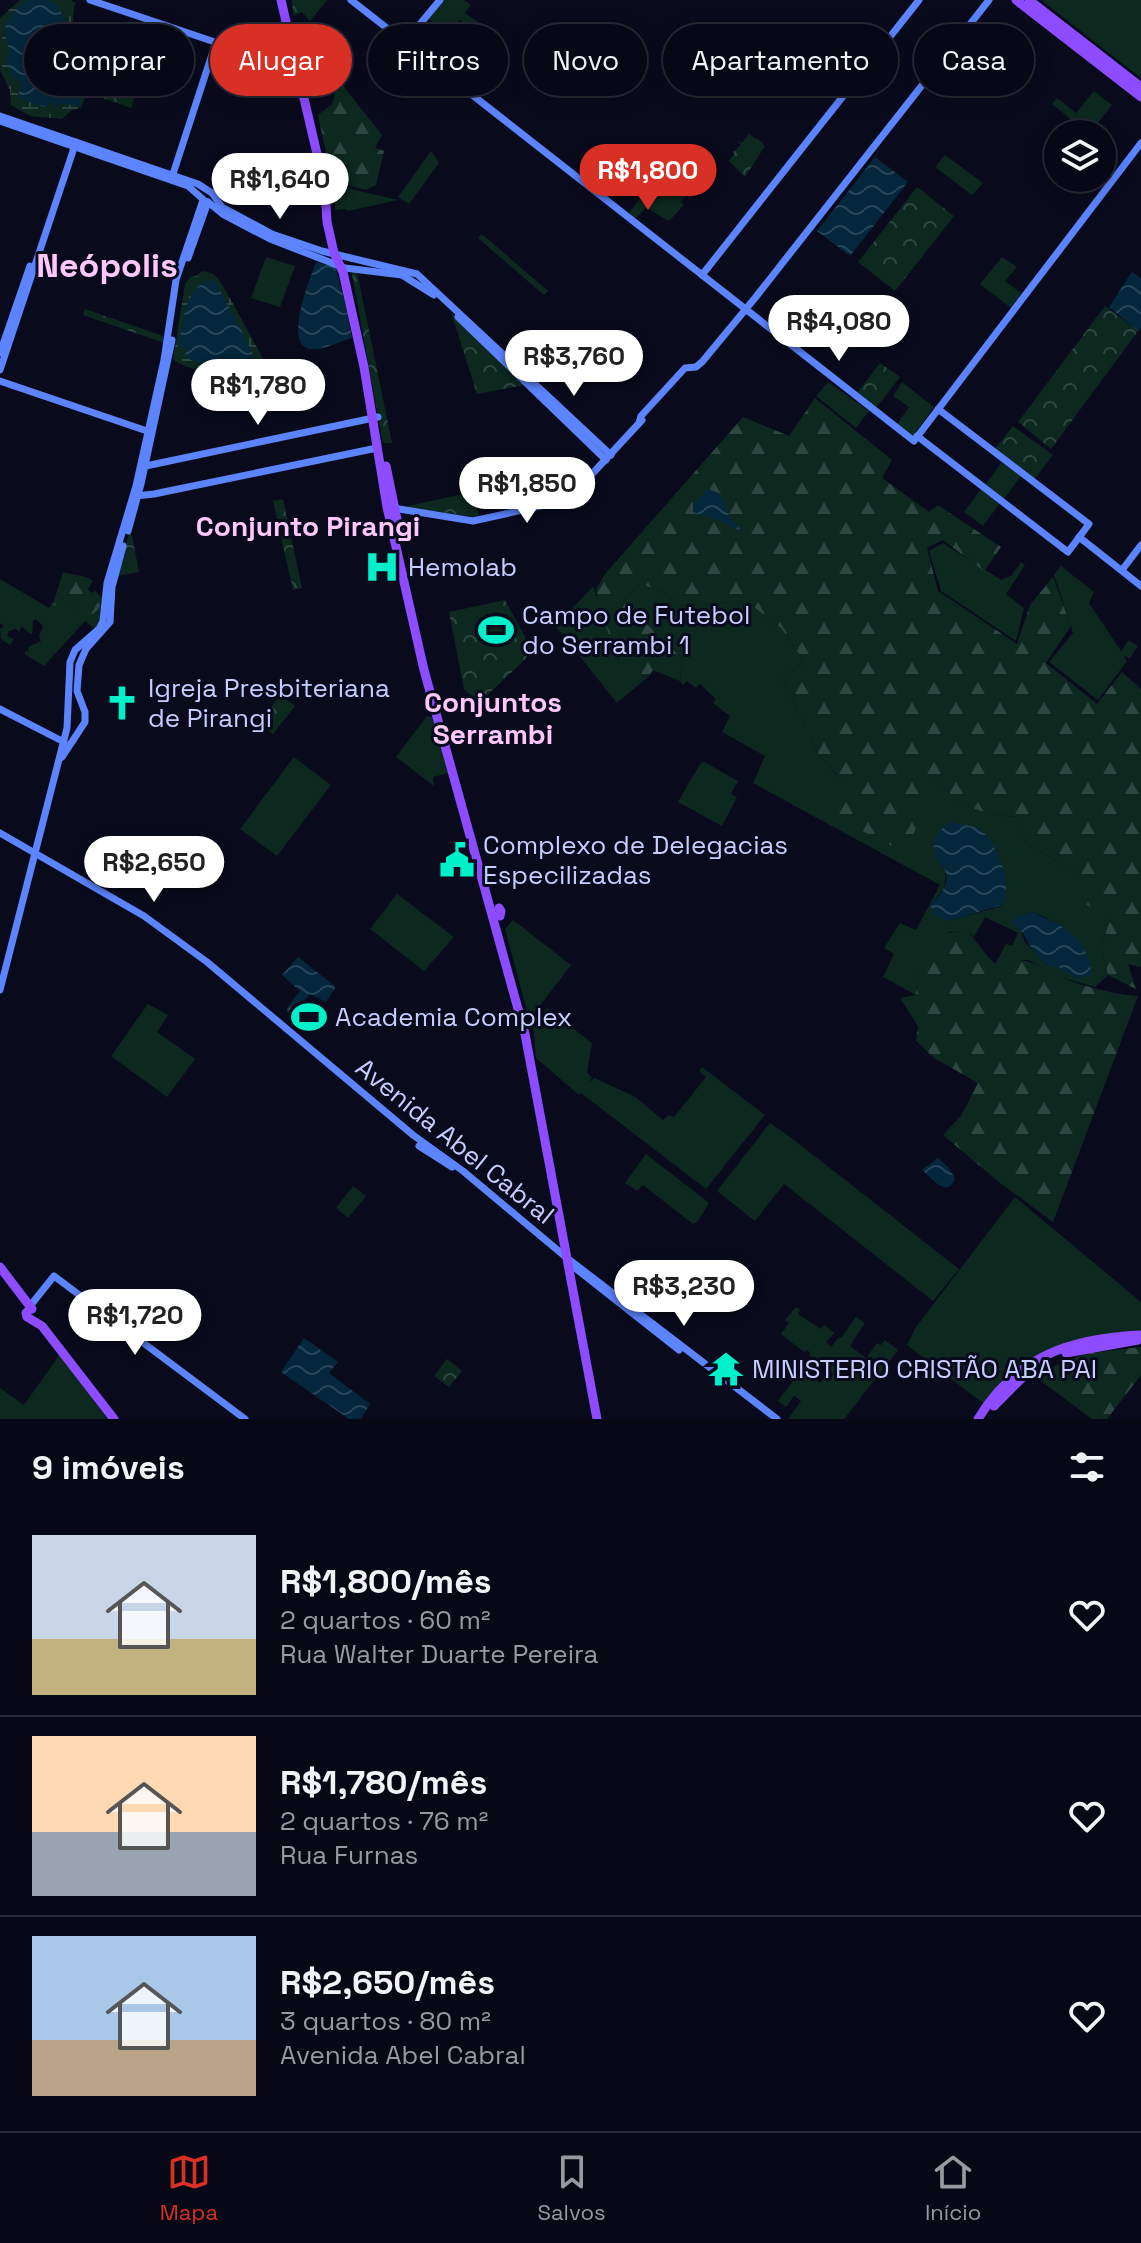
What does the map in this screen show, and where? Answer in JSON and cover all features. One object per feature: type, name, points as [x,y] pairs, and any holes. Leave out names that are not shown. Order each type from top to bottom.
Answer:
[{"type":"main road","points":[[90,0],[210,40]]},
{"type":"main road","points":[[351,0],[382,24]]},
{"type":"main road","points":[[420,24],[440,0]]},
{"type":"main road","points":[[702,275],[919,0]]},
{"type":"main road","points":[[390,502],[410,510],[473,521],[571,499],[639,423],[641,416],[688,366],[699,365],[746,309],[989,0]]},
{"type":"main road","points":[[1016,0],[1141,97]]},
{"type":"main road","points":[[1029,0],[1141,87]]},
{"type":"main road","points":[[286,1],[290,24]]},
{"type":"main road","points":[[172,177],[210,60]]},
{"type":"main road","points":[[304,96],[325,188],[327,222],[375,393],[377,448],[427,669],[497,910],[525,1034],[599,1419]]},
{"type":"main road","points":[[474,96],[746,309],[1068,552],[1089,524],[938,409]]},
{"type":"main road","points":[[0,118],[23,130],[56,136],[74,145]]},
{"type":"main road","points":[[0,118],[198,184],[207,198],[272,234],[340,260],[396,273],[423,286],[537,390]]},
{"type":"main road","points":[[915,438],[1141,143]]},
{"type":"main road","points":[[0,353],[74,145]]},
{"type":"main road","points":[[0,370],[74,145]]},
{"type":"main road","points":[[0,990],[58,762],[67,743],[70,662],[75,650],[110,622],[112,587],[150,432],[176,280],[207,198]]},
{"type":"main road","points":[[340,260],[417,274],[609,457]]},
{"type":"main road","points":[[0,381],[150,432]]},
{"type":"main road","points":[[142,467],[375,418]]},
{"type":"main road","points":[[375,418],[390,502]]},
{"type":"main road","points":[[136,495],[377,448]]},
{"type":"main road","points":[[390,502],[410,510]]},
{"type":"main road","points":[[1079,537],[1141,586]]},
{"type":"main road","points":[[1122,570],[1141,545]]},
{"type":"main road","points":[[67,743],[82,729],[86,717],[77,691],[77,671],[90,641]]},
{"type":"main road","points":[[0,709],[67,743]]},
{"type":"main road","name":"Avenida Abel Cabral","points":[[0,835],[144,916],[207,962],[413,1135],[476,1181],[570,1262],[757,1406]]},
{"type":"main road","points":[[0,973],[20,906]]},
{"type":"main road","points":[[0,1267],[31,1311]]},
{"type":"main road","points":[[0,1274],[116,1419]]},
{"type":"main road","points":[[31,1311],[54,1276],[162,1358],[251,1419]]},
{"type":"main road","points":[[978,1419],[1008,1385],[1035,1367],[1087,1347],[1141,1338]]},
{"type":"main road","points":[[985,1419],[1008,1385]]},
{"type":"main road","points":[[757,1406],[770,1419]]},
{"type":"main road","points":[[757,1406],[777,1419]]},
{"type":"main road","points":[[235,1410],[245,1419]]},
{"type":"green space","points":[[20,0],[71,0],[76,3],[74,24],[24,24],[24,96],[86,96],[81,108],[72,110],[62,119],[30,116],[11,105],[10,90],[0,70],[0,18]]},
{"type":"green space","points":[[292,0],[327,0],[310,21],[302,12],[293,16]]},
{"type":"green space","points":[[445,0],[464,0],[471,5],[465,13],[481,24],[465,24],[460,20],[456,24],[435,24],[428,19]]},
{"type":"green space","points":[[1041,0],[1141,0],[1141,78]]},
{"type":"green space","points":[[1094,91],[1112,105],[1100,120],[1072,120],[1052,104],[1057,98],[1076,113]]},
{"type":"green space","points":[[96,96],[135,96],[131,108]]},
{"type":"green space","points":[[334,96],[351,96],[382,135],[375,148],[384,151],[376,185],[366,190],[344,184],[334,190],[318,115],[332,104]]},
{"type":"green space","points":[[749,134],[765,146],[745,177],[729,161],[741,145],[737,141],[742,143]]},
{"type":"green space","points":[[431,151],[439,163],[409,204],[398,197]]},
{"type":"green space","points":[[945,155],[983,183],[972,195],[935,167]]},
{"type":"green space","points":[[288,156],[311,163],[305,183],[281,177]]},
{"type":"green space","points":[[643,179],[659,190],[669,183],[687,195],[681,202],[684,205],[669,221],[646,208],[635,219],[629,213],[640,198],[632,192]]},
{"type":"green space","points":[[343,187],[398,200],[348,211],[335,210],[335,192]]},
{"type":"green space","points":[[917,187],[954,216],[895,291],[858,262]]},
{"type":"green space","points":[[482,234],[548,291],[544,295],[478,238]]},
{"type":"green space","points":[[266,257],[295,266],[280,307],[251,298]]},
{"type":"green space","points":[[1002,257],[1017,267],[1005,281],[1021,293],[1011,308],[980,284]]},
{"type":"green space","points":[[351,269],[357,272],[392,443],[383,443]]},
{"type":"green space","points":[[202,271],[211,273],[218,280],[268,367],[216,373],[173,360],[185,284],[190,277]]},
{"type":"green space","points":[[1105,306],[1138,331],[1051,449],[1018,422]]},
{"type":"green space","points":[[85,309],[163,336],[164,343],[83,315]]},
{"type":"green space","points":[[451,312],[523,382],[525,385],[477,394]]},
{"type":"green space","points":[[880,363],[900,377],[876,408],[857,393]]},
{"type":"green space","points":[[828,382],[869,411],[856,428],[816,396]]},
{"type":"green space","points":[[902,382],[934,407],[913,436],[897,424],[909,407],[893,396]]},
{"type":"green space","points":[[815,398],[892,460],[882,478],[929,512],[938,505],[1001,547],[984,571],[943,540],[927,548],[938,591],[1017,644],[1030,605],[1053,577],[1071,626],[1046,663],[1097,704],[1122,672],[1141,689],[1141,967],[1128,964],[1136,989],[1108,975],[1101,948],[1110,919],[1084,903],[1083,876],[1026,843],[1018,817],[973,808],[935,780],[906,853],[837,818],[841,780],[817,752],[783,679],[804,661],[782,629],[746,601],[680,605],[662,591],[640,584],[623,601],[682,658],[680,681],[653,670],[649,676],[632,677],[622,668],[598,606],[596,589],[605,574],[743,417],[789,436]]},
{"type":"green space","points":[[1013,426],[1053,455],[1034,480],[995,449]]},
{"type":"green space","points":[[1002,462],[1021,476],[1004,499],[985,485]]},
{"type":"green space","points":[[981,489],[1000,503],[983,526],[964,512]]},
{"type":"green space","points":[[472,492],[479,515],[476,517],[408,506]]},
{"type":"green space","points":[[283,499],[302,588],[293,590],[273,501]]},
{"type":"green space","points":[[131,531],[139,572],[118,576],[129,533]]},
{"type":"green space","points":[[943,543],[1001,580],[1012,575],[1021,562],[1025,565],[1006,594],[1024,608],[1016,641],[941,591],[929,551]]},
{"type":"green space","points":[[1061,566],[1094,592],[1089,603],[1121,651],[1129,640],[1138,646],[1130,658],[1124,656],[1127,661],[1098,700],[1049,662],[1073,633],[1054,575]]},
{"type":"green space","points":[[63,572],[93,581],[88,589],[102,598],[95,612],[79,618],[76,603],[53,604]]},
{"type":"green space","points":[[0,579],[49,608],[53,602],[67,601],[76,603],[79,613],[97,610],[101,604],[100,619],[95,629],[85,621],[44,666],[25,654],[26,650],[29,654],[28,647],[41,641],[39,635],[43,626],[36,619],[32,634],[22,626],[19,632],[16,629],[9,631],[7,636],[14,639],[10,645],[1,639],[0,629],[4,626],[0,623]]},
{"type":"green space","points":[[640,584],[662,591],[680,605],[746,601],[782,629],[804,661],[783,679],[817,752],[841,780],[935,780],[973,808],[1018,817],[1026,843],[1083,876],[1110,919],[1101,948],[1108,975],[1095,987],[1060,977],[1029,960],[1018,960],[1004,972],[995,964],[1006,944],[1012,946],[1018,933],[985,917],[974,937],[968,931],[949,932],[918,969],[916,995],[883,977],[894,954],[884,948],[900,923],[916,930],[940,885],[753,783],[765,756],[722,732],[730,716],[713,703],[716,699],[700,684],[696,688],[687,681],[683,685],[680,681],[682,658],[623,601]],"holes":[[[952,822],[979,835],[992,847],[1001,863],[1005,885],[1002,906],[948,921],[930,906],[944,888],[946,872],[938,861]],[[1034,912],[1063,927],[1076,978],[1059,966],[1048,966],[1025,942],[1016,917]]]},
{"type":"green space","points":[[593,586],[618,660],[643,677],[649,676],[617,703],[557,628]]},
{"type":"green space","points":[[505,600],[533,652],[479,703],[464,689],[449,612]]},
{"type":"green space","points":[[280,695],[295,706],[273,734],[259,723]]},
{"type":"green space","points":[[427,716],[432,717],[449,773],[433,777],[434,786],[396,757]]},
{"type":"green space","points":[[294,757],[331,785],[277,856],[240,829]]},
{"type":"green space","points":[[704,762],[738,781],[731,794],[737,797],[722,826],[678,802]]},
{"type":"green space","points":[[397,894],[454,937],[424,971],[370,929]]},
{"type":"green space","points":[[513,920],[571,965],[532,1016],[528,1015],[505,929]]},
{"type":"green space","points":[[968,931],[1004,972],[1018,960],[1024,961],[1087,986],[1138,996],[1053,1222],[943,1135],[961,1116],[978,1083],[934,1058],[916,1041],[918,1026],[900,998],[916,995],[918,969],[914,961],[926,947],[943,935]]},
{"type":"green space","points":[[148,1004],[168,1015],[157,1032],[195,1059],[167,1097],[111,1056]]},
{"type":"green space","points":[[547,1008],[592,1043],[587,1072],[592,1078],[589,1083],[594,1078],[634,1096],[663,1120],[669,1115],[674,1117],[706,1077],[699,1071],[702,1067],[765,1115],[706,1189],[581,1093],[579,1095],[536,1058],[533,1027]]},
{"type":"green space","points":[[770,1123],[959,1269],[933,1301],[784,1184],[755,1221],[717,1191]]},
{"type":"green space","points":[[646,1154],[709,1203],[698,1221],[693,1224],[643,1185],[637,1191],[625,1183]]},
{"type":"green space","points":[[353,1186],[366,1196],[348,1218],[336,1208]]},
{"type":"green space","points":[[1015,1197],[1141,1302],[1141,1331],[1093,1336],[1053,1348],[1018,1369],[984,1404],[907,1345],[916,1327]]},
{"type":"green space","points":[[796,1307],[800,1310],[798,1314],[821,1329],[824,1325],[834,1333],[826,1342],[831,1347],[856,1317],[865,1323],[850,1346],[866,1358],[877,1343],[881,1345],[885,1340],[898,1350],[844,1419],[788,1419],[801,1401],[794,1396],[786,1407],[778,1401],[799,1373],[821,1383],[826,1373],[831,1377],[833,1374],[809,1355],[810,1352],[804,1352],[781,1334],[789,1323],[785,1320]]},
{"type":"green space","points":[[1141,1347],[1141,1375],[1107,1419],[1092,1419],[1033,1375],[1083,1354]]},
{"type":"green space","points":[[60,1354],[108,1419],[0,1419],[0,1388],[24,1405]]},
{"type":"green space","points":[[447,1359],[462,1371],[449,1387],[434,1376]]},
{"type":"water","points":[[27,0],[52,1],[68,24],[24,24],[24,96],[82,96],[78,106],[59,103],[56,108],[50,102],[45,107],[18,98],[21,82],[12,76],[6,60],[10,51],[5,28],[14,11]]},
{"type":"water","points":[[875,157],[908,182],[850,256],[817,231]]},
{"type":"water","points":[[316,262],[335,267],[352,338],[314,349],[304,346],[299,338],[298,326]]},
{"type":"water","points":[[1132,272],[1141,278],[1141,328],[1138,331],[1109,307]]},
{"type":"water","points":[[207,280],[215,281],[257,363],[254,366],[210,366],[185,357],[186,348],[178,344],[186,309],[193,293]]},
{"type":"water","points":[[708,489],[721,494],[731,520],[746,534],[693,512],[693,505]]},
{"type":"water","points":[[952,822],[976,827],[988,837],[999,856],[1006,888],[1002,905],[948,921],[937,916],[930,906],[942,891],[947,878],[934,850],[935,839],[941,829]]},
{"type":"water","points":[[1034,912],[1063,927],[1084,948],[1091,976],[1076,978],[1059,967],[1048,966],[1038,955],[1011,921]]},
{"type":"water","points":[[298,957],[336,987],[326,1002],[310,994],[293,1013],[288,1014],[287,1008],[300,991],[282,975]]},
{"type":"water","points":[[938,1158],[955,1178],[948,1187],[940,1185],[922,1170]]},
{"type":"water","points":[[304,1338],[338,1362],[329,1373],[370,1404],[361,1419],[349,1419],[281,1372]]},
{"type":"place","name":"Hemolab","points":[[382,567]]},
{"type":"place","name":"Campo de Futebol do Serrambi 1","points":[[496,630]]},
{"type":"place","name":"Igreja Presbiteriana de Pirangi","points":[[122,703]]},
{"type":"place","name":"Complexo de Delegacias Especilizadas","points":[[457,860]]},
{"type":"place","name":"Academia Complex","points":[[309,1017]]},
{"type":"place","name":"MINISTERIO CRISTÃO ABA PAI","points":[[726,1369]]},
{"type":"district","name":"Neópolis","points":[[107,265]]},
{"type":"district","name":"Conjunto Pirangi","points":[[308,526]]},
{"type":"district","name":"Conjuntos Serrambi","points":[[493,718]]}]
